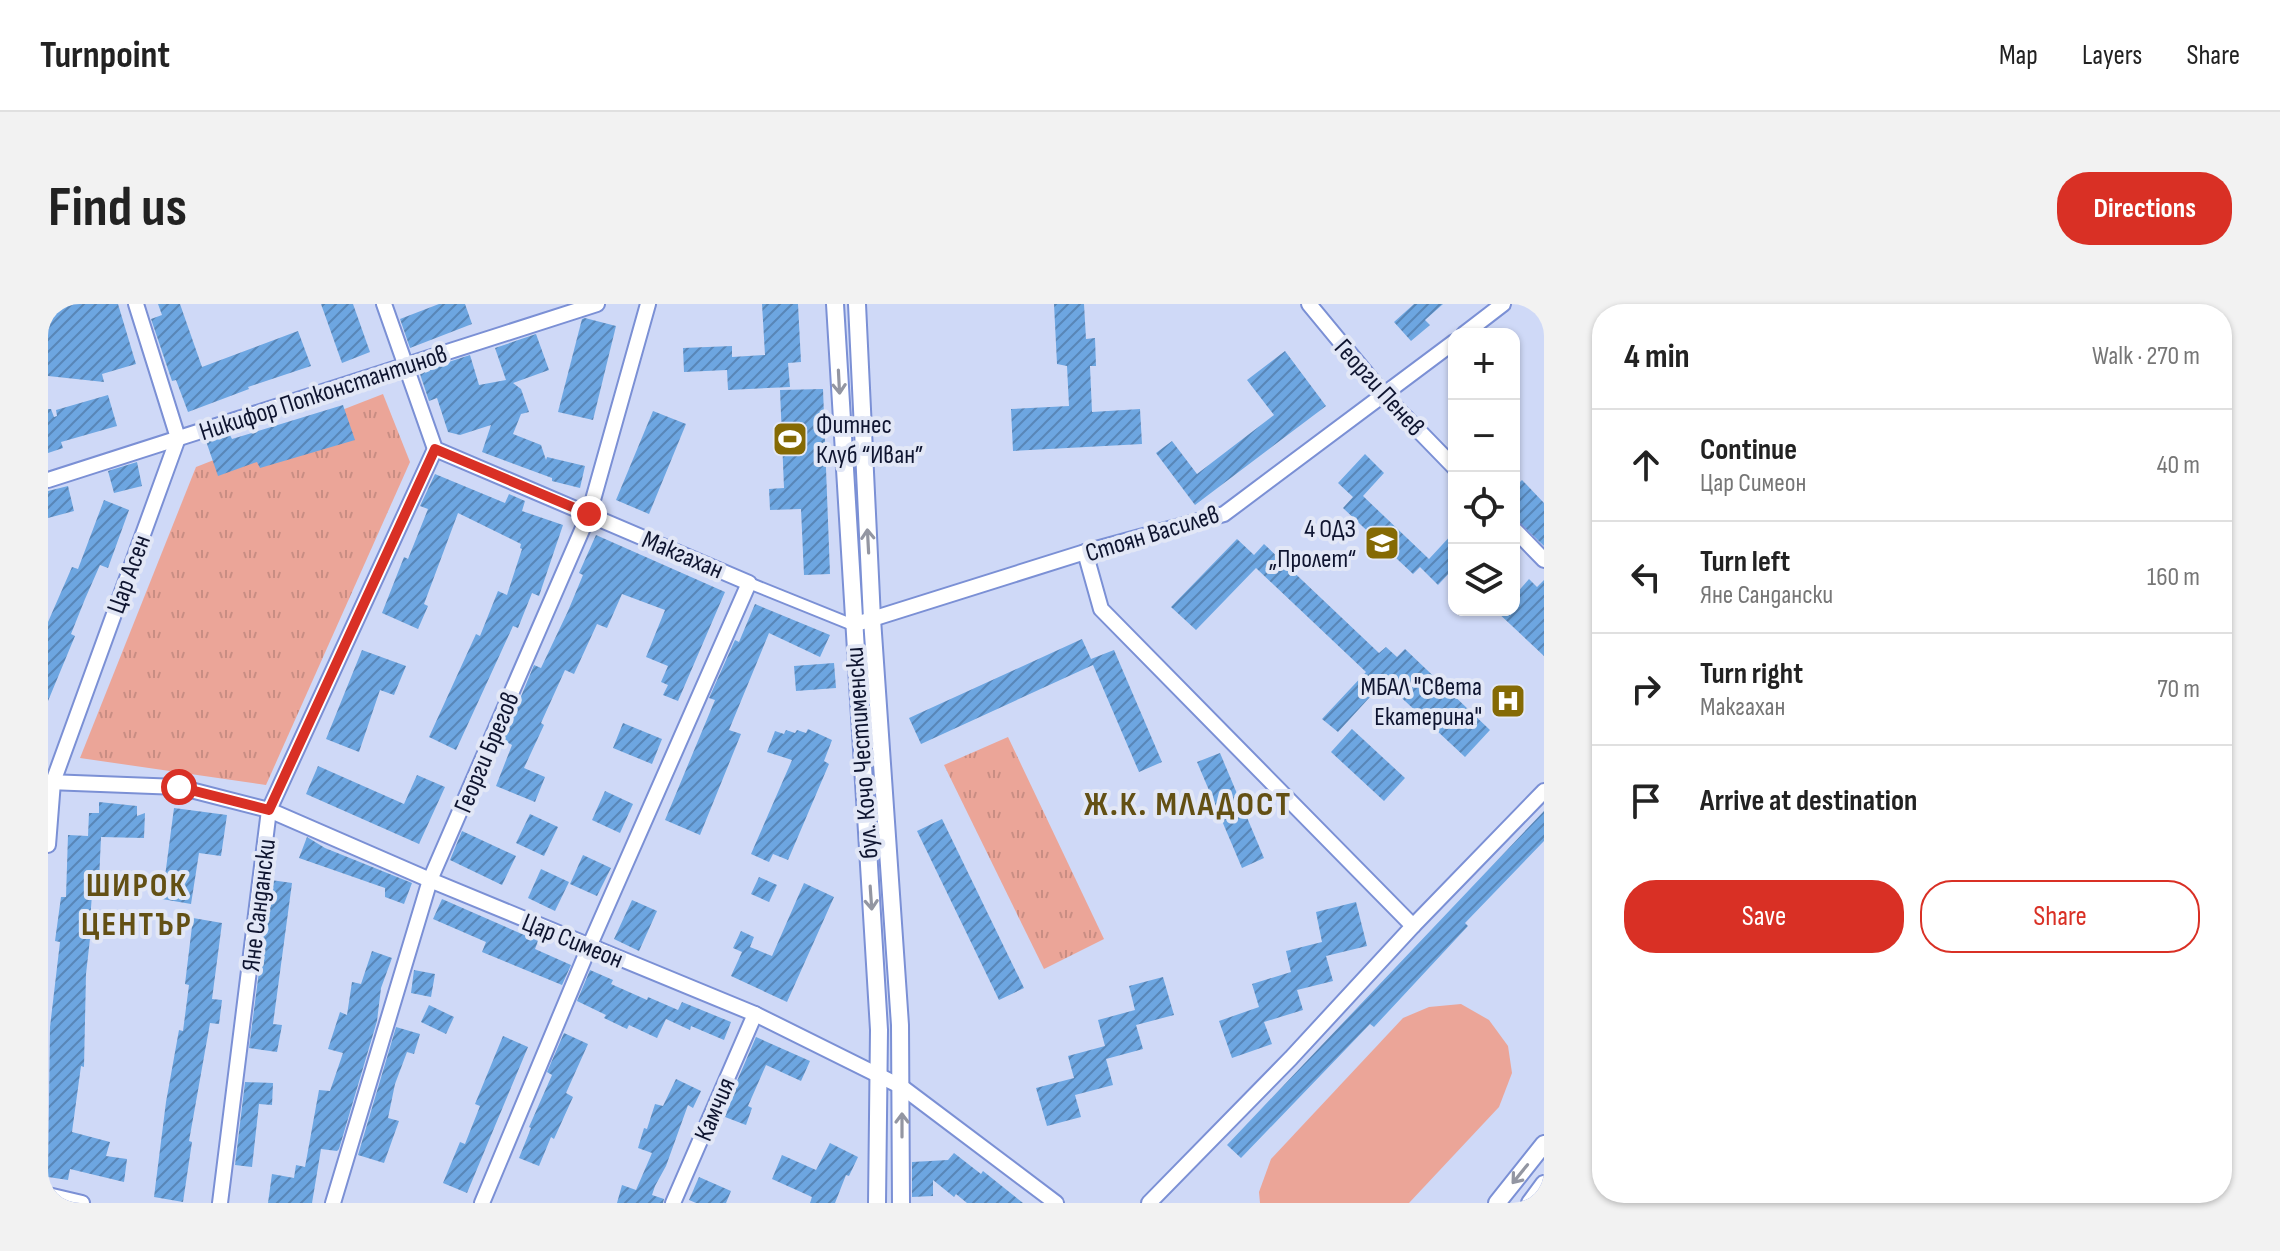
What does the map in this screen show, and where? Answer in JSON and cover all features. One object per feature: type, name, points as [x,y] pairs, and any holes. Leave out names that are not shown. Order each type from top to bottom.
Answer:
[{"type":"street","points":[[136,304],[178,438]]},
{"type":"street","points":[[384,304],[435,449]]},
{"type":"street","name":"Никифор Попконстантинов","points":[[48,480],[597,304]]},
{"type":"street","name":"Георги Брегов","points":[[333,1203],[430,880],[589,514],[648,304]]},
{"type":"street","name":"бул. Кочо Честименски","points":[[835,304],[879,1030],[877,1203]]},
{"type":"street","name":"бул. Кочо Честименски","points":[[857,304],[872,619],[902,1087],[901,1203]]},
{"type":"street","name":"Георги Пенев","points":[[1309,304],[1385,396],[1448,461]]},
{"type":"street","points":[[1472,328],[1503,304]]},
{"type":"street","name":"Стоян Василев","points":[[853,625],[1085,552],[1224,514],[1448,347]]},
{"type":"street","name":"Цар Асен","points":[[48,845],[50,782],[178,438]]},
{"type":"street","name":"Макгахан","points":[[435,449],[853,625]]},
{"type":"street","name":"Яне Сандански","points":[[220,1203],[269,810],[435,449]]},
{"type":"street","points":[[1520,535],[1544,560]]},
{"type":"street","points":[[1085,552],[1101,609],[1413,926]]},
{"type":"street","points":[[482,1203],[589,947],[749,583]]},
{"type":"street","name":"Цар Симеон","points":[[50,782],[179,787],[269,810],[589,947],[755,1014],[879,1074],[902,1087],[1056,1203]]},
{"type":"street","points":[[1149,1203],[1544,791]]},
{"type":"street","name":"Камчия","points":[[673,1203],[755,1014]]},
{"type":"street","points":[[1497,1203],[1544,1144]]},
{"type":"street","points":[[1530,1203],[1544,1184]]},
{"type":"street","points":[[48,1195],[82,1203]]},
{"type":"green space","points":[[383,394],[410,462],[266,785],[80,758],[196,467]]},
{"type":"green space","points":[[1008,737],[1104,939],[1044,969],[944,765]]},
{"type":"green space","points":[[1461,1004],[1489,1020],[1508,1046],[1512,1073],[1499,1107],[1409,1203],[1260,1203],[1259,1192],[1271,1159],[1403,1018],[1429,1007]]},
{"type":"building","points":[[55,304],[118,304],[136,364],[102,374],[104,382],[48,376],[48,314],[57,311]]},
{"type":"building","points":[[158,304],[180,304],[202,367],[298,331],[311,366],[188,412],[176,380],[172,381],[151,319],[162,315]]},
{"type":"building","points":[[321,304],[353,304],[370,352],[342,363]]},
{"type":"building","points":[[439,304],[465,304],[472,324],[410,348],[400,319]]},
{"type":"building","points":[[762,304],[798,304],[801,362],[788,363],[790,387],[728,390],[727,370],[684,372],[683,348],[732,346],[732,357],[765,355]]},
{"type":"building","points":[[1054,304],[1084,304],[1086,339],[1095,338],[1096,366],[1090,366],[1092,412],[1140,409],[1142,444],[1013,451],[1011,409],[1069,406],[1067,366],[1057,364]]},
{"type":"building","points":[[1414,304],[1443,304],[1425,320],[1430,325],[1411,341],[1394,322]]},
{"type":"building","points":[[582,319],[616,326],[593,420],[558,412]]},
{"type":"building","points":[[536,334],[549,370],[513,383],[521,389],[529,412],[521,414],[513,434],[541,445],[546,460],[547,457],[585,466],[580,488],[552,481],[552,478],[482,452],[491,425],[460,435],[448,432],[437,398],[429,401],[420,374],[421,371],[470,355],[479,385],[506,380],[495,348]]},
{"type":"building","points":[[1285,351],[1326,406],[1195,505],[1156,453],[1172,441],[1197,474],[1274,415],[1247,380]]},
{"type":"building","points":[[823,389],[830,574],[804,575],[801,509],[770,510],[769,489],[784,488],[780,390]]},
{"type":"building","points":[[108,395],[117,426],[61,442],[63,448],[48,453],[48,409],[54,417],[57,416],[56,410]]},
{"type":"building","points":[[343,405],[355,440],[260,468],[257,462],[218,476],[206,441],[229,433],[232,439]]},
{"type":"building","points":[[653,411],[686,424],[649,514],[616,500]]},
{"type":"building","points":[[1365,454],[1384,473],[1363,496],[1429,559],[1448,538],[1448,574],[1438,585],[1420,567],[1413,574],[1343,508],[1353,497],[1338,483]]},
{"type":"building","points":[[137,462],[142,486],[114,493],[108,471]]},
{"type":"building","points":[[435,474],[505,503],[509,494],[525,501],[522,511],[563,525],[539,596],[532,593],[518,628],[513,626],[456,750],[429,737],[476,634],[480,636],[498,591],[507,595],[522,549],[521,544],[458,513],[424,604],[428,606],[418,629],[382,613],[404,557],[408,559],[428,509],[420,506]]},
{"type":"building","points":[[1522,480],[1544,503],[1544,546],[1520,523]]},
{"type":"building","points":[[68,486],[74,511],[48,518],[48,491]]},
{"type":"building","points":[[104,500],[129,510],[108,568],[100,565],[85,599],[71,634],[75,636],[48,701],[48,622],[72,567],[78,569]]},
{"type":"building","points":[[596,535],[725,592],[678,701],[663,695],[668,685],[661,682],[668,666],[646,657],[665,610],[622,594],[607,628],[597,624],[574,674],[565,670],[541,723],[544,725],[524,768],[545,777],[535,802],[496,786],[512,745],[503,740],[534,665],[541,668],[568,611],[583,575],[579,573]]},
{"type":"building","points":[[1237,539],[1254,555],[1264,544],[1379,653],[1386,647],[1397,657],[1405,649],[1490,730],[1465,757],[1390,687],[1386,692],[1380,686],[1338,732],[1322,719],[1366,672],[1256,568],[1196,630],[1171,607]]},
{"type":"building","points":[[1529,579],[1537,587],[1544,580],[1544,656],[1501,616],[1520,616],[1520,589]]},
{"type":"building","points":[[755,604],[830,635],[820,657],[769,633],[729,730],[741,734],[700,835],[665,820],[715,700],[709,698]]},
{"type":"building","points":[[1082,639],[1091,659],[1114,650],[1162,762],[1139,772],[1093,665],[921,744],[909,718]]},
{"type":"building","points":[[362,650],[406,666],[394,695],[380,690],[359,752],[326,739]]},
{"type":"building","points":[[834,663],[836,688],[796,691],[794,666]]},
{"type":"building","points":[[623,723],[662,739],[652,764],[613,748]]},
{"type":"building","points":[[808,729],[832,740],[824,761],[829,764],[788,860],[773,854],[769,862],[751,854],[792,760],[767,752],[775,731],[784,734],[786,730],[795,733],[797,730],[806,733]]},
{"type":"building","points":[[1352,729],[1405,778],[1384,801],[1331,752]]},
{"type":"building","points":[[1220,753],[1264,858],[1242,868],[1197,762]]},
{"type":"building","points":[[318,766],[404,804],[417,775],[445,787],[419,844],[306,794]]},
{"type":"building","points":[[605,791],[633,804],[620,833],[592,820]]},
{"type":"building","points":[[99,802],[137,806],[137,816],[145,813],[144,838],[101,837],[99,881],[93,881],[86,974],[84,1067],[81,1066],[72,1132],[110,1142],[106,1156],[127,1159],[124,1182],[70,1169],[68,1180],[48,1177],[50,1027],[60,942],[55,941],[61,897],[66,897],[68,835],[88,836],[89,813],[99,813]]},
{"type":"building","points":[[174,808],[227,815],[221,856],[199,853],[191,904],[162,899]]},
{"type":"building","points":[[1544,811],[1544,841],[1465,923],[1468,926],[1374,1027],[1370,1024],[1241,1158],[1227,1145]]},
{"type":"building","points":[[530,814],[558,827],[544,856],[516,843]]},
{"type":"building","points":[[942,819],[1024,988],[999,1000],[917,831]]},
{"type":"building","points":[[462,831],[516,856],[502,885],[450,860]]},
{"type":"building","points":[[307,837],[325,848],[412,883],[404,904],[385,897],[385,888],[299,858]]},
{"type":"building","points":[[583,855],[611,868],[597,896],[570,884]]},
{"type":"building","points":[[541,869],[569,882],[555,911],[528,898]]},
{"type":"building","points":[[759,877],[777,885],[769,902],[751,894]]},
{"type":"building","points":[[271,880],[292,883],[273,1024],[282,1025],[277,1052],[249,1048]]},
{"type":"building","points":[[804,883],[834,897],[787,1002],[731,976],[742,952],[733,948],[741,931],[754,937],[750,947],[772,956]]},
{"type":"building","points":[[442,899],[538,941],[535,949],[571,965],[562,985],[482,952],[486,942],[433,919]]},
{"type":"building","points":[[632,900],[657,911],[639,951],[614,939]]},
{"type":"building","points":[[1356,902],[1367,946],[1326,956],[1333,981],[1297,990],[1303,1010],[1264,1022],[1272,1044],[1232,1058],[1219,1021],[1259,1007],[1252,984],[1291,972],[1286,951],[1322,942],[1316,912]]},
{"type":"building","points":[[193,918],[222,923],[212,999],[222,1000],[219,1024],[210,1023],[189,1141],[192,1142],[183,1202],[154,1197],[166,1102],[179,1030],[183,1031]]},
{"type":"building","points":[[372,951],[392,958],[381,988],[377,1021],[339,1149],[321,1149],[312,1203],[268,1203],[272,1174],[294,1178],[296,1165],[305,1167],[319,1090],[330,1091],[343,1053],[328,1049],[340,1012],[347,1015],[352,982],[361,984]]},
{"type":"building","points":[[414,970],[435,974],[431,997],[411,993]]},
{"type":"building","points":[[590,970],[613,980],[611,984],[647,1000],[648,997],[678,1010],[682,1002],[731,1022],[724,1040],[666,1019],[657,1038],[604,1018],[606,1015],[577,1001]]},
{"type":"building","points":[[1163,977],[1174,1015],[1136,1025],[1143,1049],[1106,1059],[1113,1085],[1075,1095],[1081,1117],[1047,1126],[1036,1088],[1074,1078],[1068,1056],[1105,1046],[1098,1020],[1135,1010],[1129,986]]},
{"type":"building","points":[[429,1005],[454,1017],[446,1034],[421,1022]]},
{"type":"building","points":[[396,1027],[420,1034],[414,1054],[407,1052],[395,1084],[388,1118],[399,1121],[384,1163],[358,1155]]},
{"type":"building","points":[[564,1033],[588,1044],[566,1093],[573,1097],[539,1166],[519,1158],[552,1075],[547,1072]]},
{"type":"building","points":[[503,1036],[528,1047],[467,1193],[443,1183],[460,1142],[465,1144],[480,1106],[475,1104]]},
{"type":"building","points":[[756,1037],[810,1061],[801,1081],[766,1065],[748,1106],[752,1108],[746,1125],[725,1117]]},
{"type":"building","points":[[676,1079],[701,1091],[693,1108],[688,1105],[666,1166],[655,1186],[652,1195],[664,1199],[663,1203],[617,1203],[622,1185],[636,1190],[652,1153],[638,1148],[644,1128],[647,1129],[655,1104],[663,1106]]},
{"type":"building","points":[[245,1082],[273,1083],[272,1105],[259,1104],[252,1167],[235,1165]]},
{"type":"building","points":[[830,1143],[858,1157],[849,1176],[846,1175],[835,1203],[810,1203],[812,1197],[772,1179],[782,1155],[816,1170]]},
{"type":"building","points":[[954,1153],[981,1174],[983,1171],[1023,1203],[967,1203],[933,1180],[933,1196],[912,1197],[912,1162],[948,1160]]},
{"type":"building","points":[[699,1177],[731,1191],[726,1203],[696,1203],[689,1200]]},
{"type":"place","name":"Фитнес Клуб “Иван”","points":[[790,439]]},
{"type":"place","name":"4 ОДЗ „Пролет“","points":[[1382,543]]},
{"type":"place","name":"МБАЛ \"Света Екатерина\"","points":[[1508,701]]},
{"type":"district","name":"Ж.К. МЛАДОСТ","points":[[1188,803]]},
{"type":"district","name":"ШИРОК ЦЕНТЪР","points":[[137,904]]},
{"type":"route","points":[[179,787],[269,810],[435,449],[589,514]]}]
